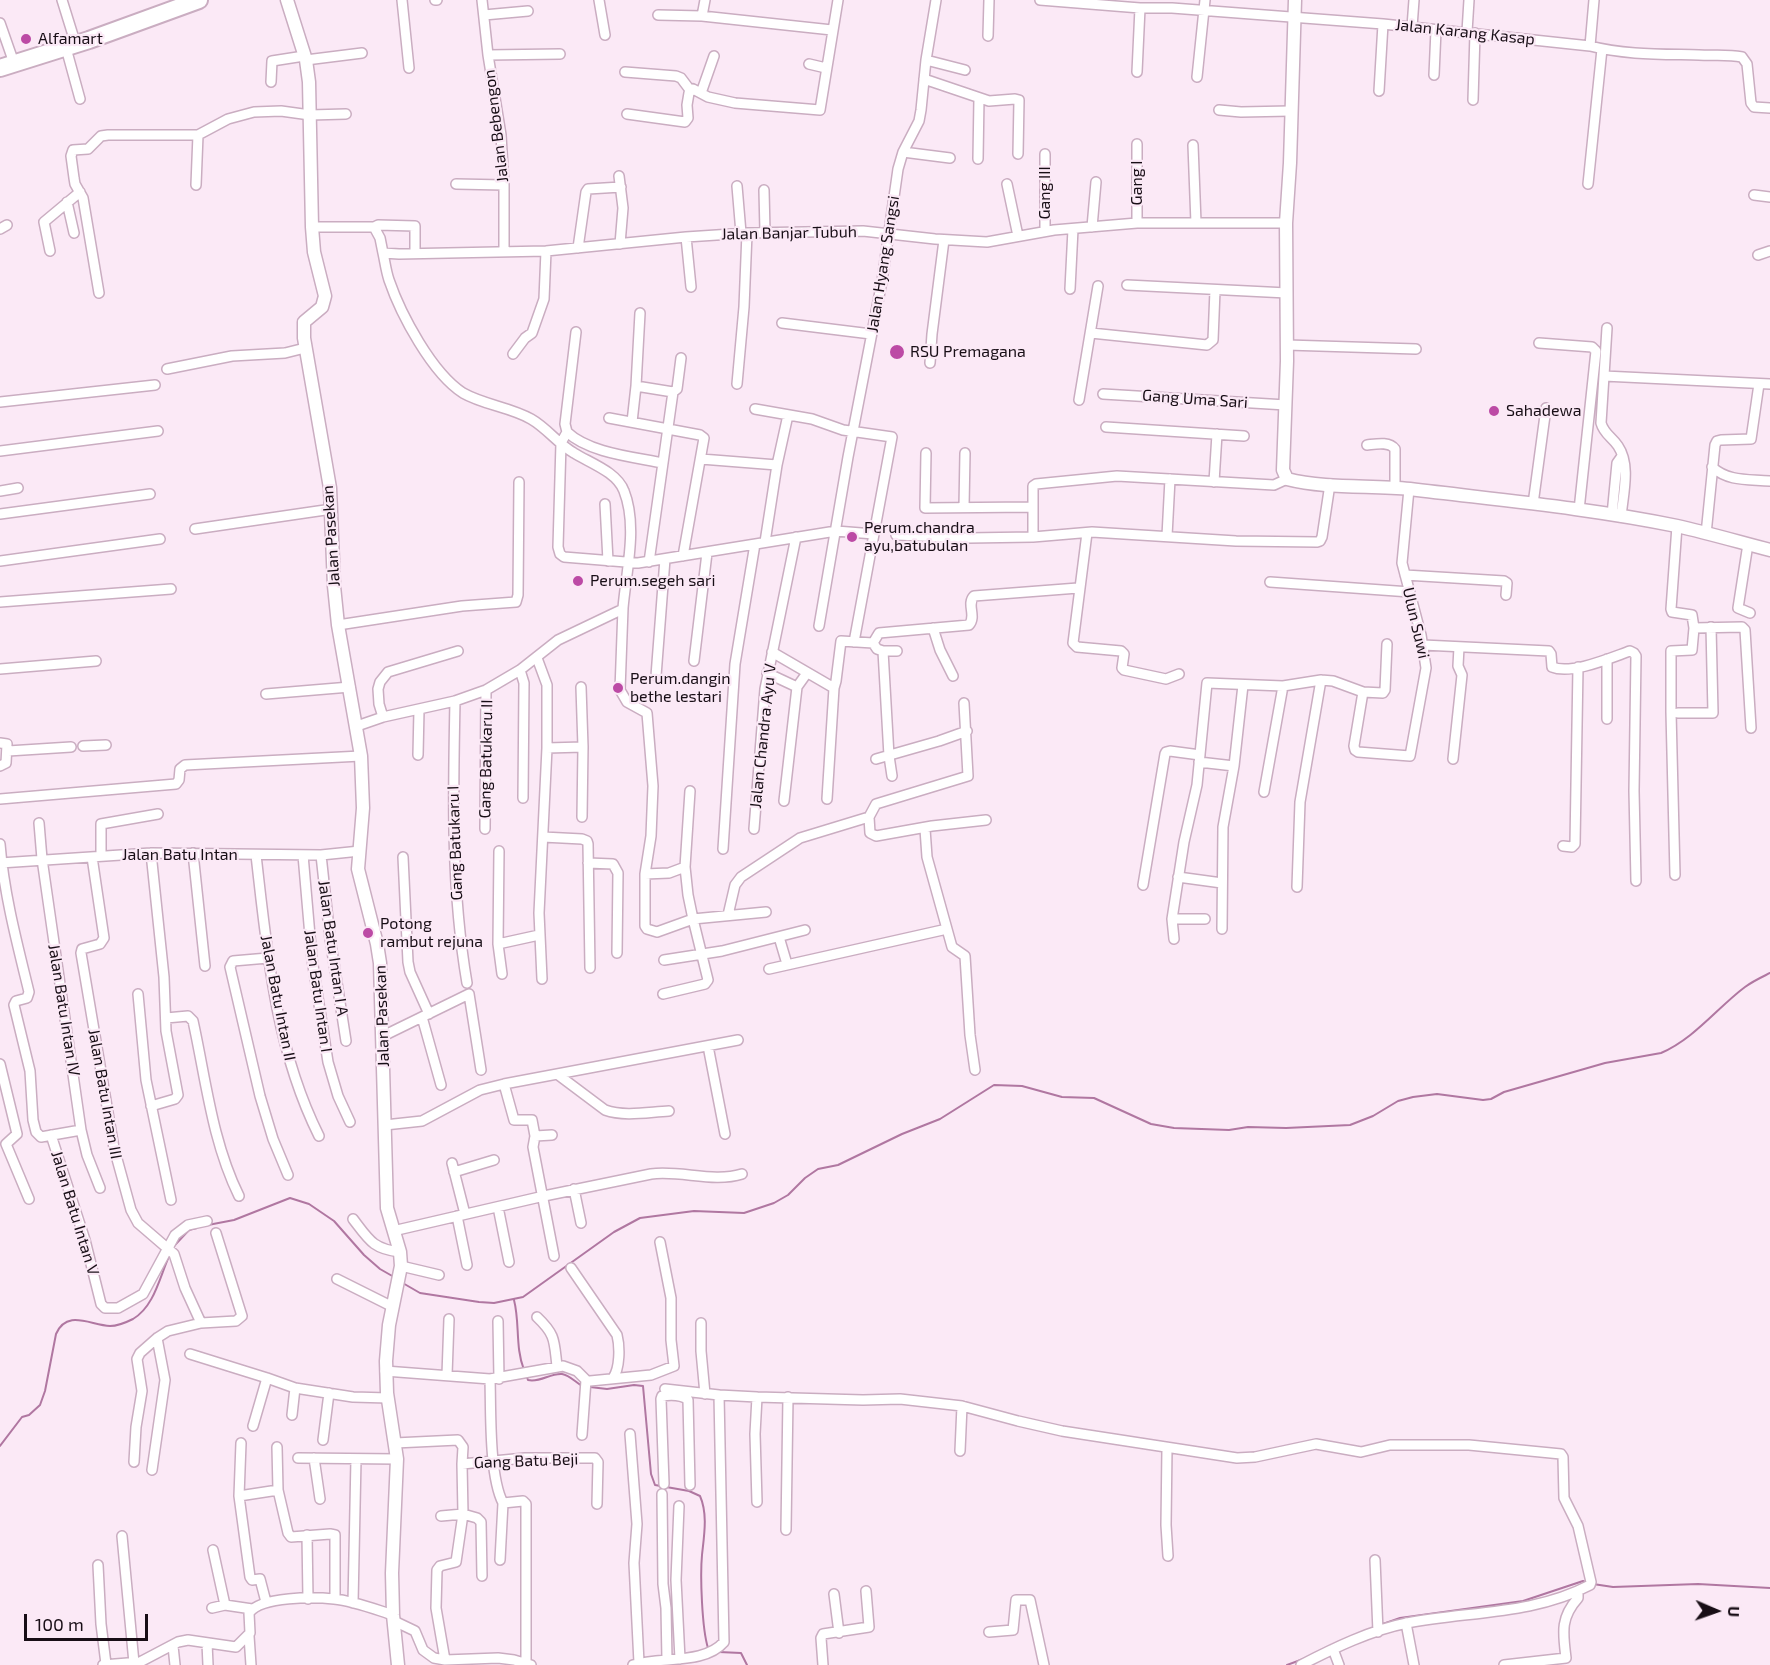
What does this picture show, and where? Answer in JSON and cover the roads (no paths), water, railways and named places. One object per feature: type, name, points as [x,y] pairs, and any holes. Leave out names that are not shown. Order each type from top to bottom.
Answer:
[{"type":"highway","points":[[7,65],[71,47],[195,1]]},
{"type":"street","points":[[62,0],[80,99]]},
{"type":"street","name":"Jalan Pasekan","points":[[287,0],[305,58],[310,112],[314,252],[325,296],[322,307],[304,322],[305,348],[330,488],[338,625],[361,756],[363,808],[358,869],[380,963],[387,1208],[400,1252],[401,1266],[388,1336],[386,1371],[397,1458],[392,1573],[398,1665]]},
{"type":"street","points":[[402,0],[409,68]]},
{"type":"street","name":"Jalan Bebengon","points":[[482,0],[501,135],[504,252]]},
{"type":"street","points":[[599,0],[605,35]]},
{"type":"street","points":[[702,16],[705,0]]},
{"type":"street","points":[[690,90],[696,90],[718,100],[742,104],[820,110],[838,0]]},
{"type":"street","name":"Jalan Hyang Sangsi","points":[[819,626],[872,334],[898,169],[903,152],[919,121],[936,0]]},
{"type":"street","points":[[988,0],[988,36]]},
{"type":"street","points":[[1043,0],[1294,18]]},
{"type":"street","points":[[1197,77],[1205,0]]},
{"type":"street","points":[[1287,479],[1283,470],[1287,345],[1286,223],[1295,0]]},
{"type":"street","points":[[1412,27],[1414,0]]},
{"type":"street","points":[[1469,0],[1473,100]]},
{"type":"street","points":[[1590,46],[1594,0]]},
{"type":"street","points":[[1137,72],[1140,8]]},
{"type":"street","points":[[484,15],[528,11]]},
{"type":"street","points":[[658,15],[702,16],[832,30]]},
{"type":"street","name":"Jalan Karang Kasap","points":[[1294,18],[1471,32],[1602,49],[1742,57],[1747,64],[1750,103],[1754,107],[1770,108]]},
{"type":"street","points":[[0,22],[7,65]]},
{"type":"street","points":[[1379,91],[1383,24]]},
{"type":"street","points":[[1434,75],[1436,30]]},
{"type":"street","points":[[1588,184],[1602,49]]},
{"type":"street","points":[[271,82],[272,61],[362,53]]},
{"type":"street","points":[[488,55],[560,54]]},
{"type":"street","points":[[701,93],[714,56]]},
{"type":"street","points":[[926,60],[965,70]]},
{"type":"street","points":[[809,64],[826,68]]},
{"type":"street","points":[[626,72],[676,76],[681,78],[690,90],[687,105],[688,118],[685,122],[627,114]]},
{"type":"street","points":[[924,79],[979,98],[994,101],[1019,100],[1018,154]]},
{"type":"street","points":[[978,159],[979,98]]},
{"type":"street","points":[[1219,110],[1290,111]]},
{"type":"street","points":[[99,292],[88,220],[74,178],[71,151],[90,147],[101,136],[198,135],[228,120],[254,112],[346,114]]},
{"type":"street","points":[[196,185],[198,135]]},
{"type":"street","name":"Gang I","points":[[1137,144],[1137,223]]},
{"type":"street","points":[[1193,145],[1196,223]]},
{"type":"street","points":[[903,152],[950,158]]},
{"type":"street","name":"Gang III","points":[[1045,154],[1045,231]]},
{"type":"street","points":[[619,176],[622,214],[620,244]]},
{"type":"street","points":[[1092,227],[1095,182]]},
{"type":"street","points":[[456,184],[504,185]]},
{"type":"street","points":[[1007,184],[1018,236]]},
{"type":"street","points":[[737,186],[744,233],[744,307],[737,384]]},
{"type":"street","points":[[578,248],[588,189],[621,187]]},
{"type":"street","points":[[764,190],[765,232]]},
{"type":"street","points":[[51,250],[44,222],[80,192]]},
{"type":"street","points":[[1754,195],[1770,197]]},
{"type":"street","points":[[67,202],[74,233]]},
{"type":"street","name":"Jalan Banjar Tubuh","points":[[383,253],[546,251],[686,237],[765,232],[854,231],[987,242],[1045,231],[1137,223],[1286,223]]},
{"type":"street","points":[[312,227],[415,226],[415,253]]},
{"type":"street","points":[[374,227],[380,238],[389,280],[413,334],[443,375],[464,393],[533,420],[571,451],[611,475],[622,485],[628,506],[630,532],[623,609],[620,690],[627,702],[646,711],[648,716],[652,786],[651,836],[645,874],[645,926],[650,932],[657,932],[693,919],[766,912]]},
{"type":"street","points":[[1070,289],[1073,229]]},
{"type":"street","points":[[686,237],[691,287]]},
{"type":"street","points":[[930,363],[944,240]]},
{"type":"street","points":[[513,354],[525,338],[532,333],[544,299],[546,251]]},
{"type":"street","points":[[1758,255],[1770,251]]},
{"type":"street","points":[[1127,285],[1287,293]]},
{"type":"street","points":[[1079,400],[1098,286]]},
{"type":"street","points":[[1091,333],[1206,345],[1213,340],[1215,290]]},
{"type":"street","points":[[632,422],[640,313]]},
{"type":"street","points":[[782,323],[872,334]]},
{"type":"street","points":[[1607,328],[1601,423],[1604,432],[1618,445],[1626,463],[1617,516]]},
{"type":"street","points":[[576,332],[565,424],[567,432],[561,443],[558,547],[560,554],[570,559],[627,564],[836,531],[874,534]]},
{"type":"street","points":[[1539,343],[1592,347],[1596,351],[1579,510]]},
{"type":"street","points":[[1287,345],[1416,349]]},
{"type":"street","points":[[167,369],[232,356],[281,354],[305,348]]},
{"type":"street","points":[[649,562],[667,429],[673,392],[677,389],[681,358]]},
{"type":"street","points":[[1604,376],[1770,384]]},
{"type":"street","points":[[1706,534],[1712,467],[1717,441],[1751,439],[1759,384]]},
{"type":"street","points":[[0,402],[155,385]]},
{"type":"street","points":[[636,386],[673,392]]},
{"type":"street","name":"Gang Uma Sari","points":[[1103,394],[1286,405]]},
{"type":"street","points":[[1533,504],[1546,408]]},
{"type":"street","points":[[755,409],[812,419],[853,432],[892,437],[854,642]]},
{"type":"street","points":[[765,542],[777,465],[788,415]]},
{"type":"street","points":[[609,418],[703,436],[701,459],[683,556]]},
{"type":"street","points":[[1106,427],[1244,436]]},
{"type":"street","points":[[0,451],[158,431]]},
{"type":"street","points":[[567,432],[588,444],[613,453],[663,463]]},
{"type":"street","points":[[1214,482],[1217,434]]},
{"type":"street","points":[[1367,445],[1387,444],[1395,449],[1395,488]]},
{"type":"street","points":[[926,453],[925,508],[1033,507]]},
{"type":"street","points":[[964,453],[964,507]]},
{"type":"street","points":[[701,459],[777,465]]},
{"type":"street","points":[[1712,467],[1723,476],[1731,478],[1770,481]]},
{"type":"street","points":[[1033,537],[1033,486],[1117,476],[1274,485],[1287,479],[1408,489],[1579,510],[1677,526],[1770,550]]},
{"type":"street","points":[[1167,536],[1170,479]]},
{"type":"street","points":[[338,625],[462,606],[516,602],[518,595],[519,482]]},
{"type":"street","points":[[896,535],[968,538],[1087,533],[1277,543],[1317,542],[1322,540],[1330,484]]},
{"type":"street","points":[[0,490],[18,488]]},
{"type":"street","name":"Ulun Suwi","points":[[1363,692],[1355,750],[1410,756],[1425,674],[1423,645],[1402,557],[1408,489]]},
{"type":"street","points":[[0,514],[150,495]]},
{"type":"street","points":[[605,504],[608,561]]},
{"type":"street","points":[[195,529],[332,509]]},
{"type":"street","points":[[1675,875],[1671,651],[1692,650],[1694,628],[1692,615],[1674,613],[1671,609],[1677,526]]},
{"type":"street","points":[[1087,533],[1078,588],[1073,642],[1075,646],[1121,651],[1125,654],[1122,668],[1124,670],[1166,679],[1179,674]]},
{"type":"street","name":"Jalan Chandra Ayu V","points":[[754,829],[767,673],[796,537]]},
{"type":"street","points":[[0,561],[160,538]]},
{"type":"street","points":[[723,849],[735,664],[755,544]]},
{"type":"street","points":[[1748,544],[1738,605],[1740,611],[1750,613]]},
{"type":"street","points":[[694,661],[707,553]]},
{"type":"street","points":[[656,676],[665,559]]},
{"type":"street","points":[[1405,575],[1504,581],[1507,583],[1506,596]]},
{"type":"street","points":[[1270,582],[1410,592]]},
{"type":"street","points":[[873,643],[879,633],[969,625],[973,618],[971,602],[974,596],[1078,588]]},
{"type":"street","points":[[0,602],[171,589]]},
{"type":"street","points":[[357,726],[383,717],[455,701],[486,690],[520,670],[558,640],[623,609]]},
{"type":"street","points":[[1678,713],[1713,713],[1711,627]]},
{"type":"street","points":[[1694,628],[1742,627],[1746,633],[1751,728]]},
{"type":"street","points":[[933,628],[940,650],[953,676]]},
{"type":"street","points":[[827,799],[834,688],[841,641],[873,643]]},
{"type":"street","points":[[873,643],[877,649],[897,651]]},
{"type":"street","points":[[1174,939],[1172,919],[1178,877],[1197,785],[1207,683],[1283,686],[1321,680],[1333,681],[1363,692],[1380,693],[1385,690],[1387,644]]},
{"type":"street","points":[[1423,645],[1549,651],[1553,668],[1578,668],[1630,651],[1634,653],[1636,656],[1634,791],[1636,881]]},
{"type":"street","points":[[1453,759],[1462,675],[1458,665],[1460,647]]},
{"type":"street","points":[[383,717],[378,689],[380,682],[388,672],[458,651]]},
{"type":"street","points":[[883,651],[892,776]]},
{"type":"street","points":[[772,652],[834,688]]},
{"type":"street","points":[[537,658],[547,685],[547,748],[539,935],[542,979]]},
{"type":"street","points":[[1607,659],[1607,719]]},
{"type":"street","points":[[0,669],[96,661]]},
{"type":"street","points":[[1563,846],[1572,847],[1575,844],[1578,668]]},
{"type":"street","points":[[520,670],[524,683],[523,798]]},
{"type":"street","points":[[767,673],[797,687]]},
{"type":"street","points":[[784,801],[797,687],[807,673]]},
{"type":"street","points":[[1297,887],[1300,802],[1321,680]]},
{"type":"street","points":[[1221,929],[1223,827],[1234,766],[1243,685]]},
{"type":"street","points":[[1264,792],[1283,686]]},
{"type":"street","points":[[266,694],[350,687]]},
{"type":"street","points":[[581,687],[582,817]]},
{"type":"street","name":"Gang Batukaru II","points":[[485,829],[486,690]]},
{"type":"street","name":"Gang Batukaru I","points":[[455,701],[453,784],[456,891],[459,935],[467,983]]},
{"type":"street","points":[[964,704],[968,776],[880,801],[873,808],[869,817],[870,833],[873,836],[986,820]]},
{"type":"street","points":[[418,755],[419,710]]},
{"type":"street","points":[[876,759],[967,731]]},
{"type":"street","points":[[0,743],[7,744],[8,751],[6,763],[0,766]]},
{"type":"street","points":[[83,746],[106,745]]},
{"type":"street","points":[[8,751],[71,747]]},
{"type":"street","points":[[547,748],[583,747]]},
{"type":"street","points":[[1143,885],[1166,752],[1234,766]]},
{"type":"street","points":[[0,799],[176,784],[180,769],[185,765],[361,756]]},
{"type":"street","points":[[663,994],[707,982],[688,895],[685,867],[690,791]]},
{"type":"street","points":[[96,856],[101,824],[158,814]]},
{"type":"street","points":[[728,915],[735,885],[741,877],[800,838],[869,817]]},
{"type":"street","name":"Jalan Batu Intan IV","points":[[39,823],[42,859],[81,1130],[87,1155],[100,1188]]},
{"type":"street","points":[[925,829],[927,857],[946,929],[952,947],[965,956],[970,1035],[975,1070]]},
{"type":"street","points":[[543,837],[587,841],[590,968]]},
{"type":"street","points":[[0,844],[1,863]]},
{"type":"street","name":"Jalan Batu Intan","points":[[1,863],[151,853],[321,855],[360,851]]},
{"type":"street","points":[[499,851],[498,944],[502,974]]},
{"type":"street","points":[[151,853],[164,977],[166,1031],[177,1097],[151,1106]]},
{"type":"street","points":[[193,853],[205,966]]},
{"type":"street","name":"Jalan Batu Intan II","points":[[256,855],[268,958],[291,1069],[306,1111],[319,1137]]},
{"type":"street","name":"Jalan Batu Intan I","points":[[303,855],[312,959],[328,1062],[341,1104],[350,1122]]},
{"type":"street","name":"Jalan Batu Intan I A","points":[[321,855],[330,938],[346,1041]]},
{"type":"street","name":"Jalan Batu Intan III","points":[[96,856],[104,938],[100,944],[82,949],[81,953],[114,1148],[131,1210],[138,1223],[170,1250]]},
{"type":"street","points":[[404,857],[408,962],[425,1015],[441,1085]]},
{"type":"street","name":"Jalan Batu Intan V","points":[[1,863],[29,992],[27,998],[16,1001],[14,1005],[30,1071],[33,1120],[38,1135],[51,1136],[85,1240],[101,1304],[108,1309],[118,1308],[143,1294],[170,1250]]},
{"type":"street","points":[[588,863],[613,864],[618,873],[617,953]]},
{"type":"street","points":[[645,874],[669,873],[685,867]]},
{"type":"street","points":[[1178,877],[1222,883]]},
{"type":"street","points":[[1172,919],[1205,919]]},
{"type":"street","points":[[769,969],[946,929]]},
{"type":"street","points":[[664,960],[805,930]]},
{"type":"street","points":[[498,944],[539,935]]},
{"type":"street","points":[[779,937],[787,964]]},
{"type":"street","points":[[268,958],[233,961],[230,969],[260,1095],[273,1139],[288,1175]]},
{"type":"street","points":[[138,994],[140,1035],[151,1106],[171,1200]]},
{"type":"street","points":[[383,1036],[469,994],[481,1070]]},
{"type":"street","points":[[166,1018],[188,1016],[193,1021],[216,1131],[230,1178],[239,1196]]},
{"type":"street","points":[[385,1125],[422,1121],[480,1090],[504,1084],[738,1040]]},
{"type":"street","points":[[708,1046],[725,1134]]},
{"type":"street","points":[[0,1064],[17,1134],[6,1143],[29,1199]]},
{"type":"street","points":[[557,1074],[605,1110],[627,1114],[669,1111]]},
{"type":"street","points":[[504,1084],[512,1117],[517,1120],[532,1120],[536,1136],[532,1144],[554,1256]]},
{"type":"street","points":[[51,1136],[81,1130]]},
{"type":"street","points":[[536,1136],[552,1135]]},
{"type":"street","points":[[467,1265],[453,1167],[494,1160]]},
{"type":"street","points":[[393,1231],[574,1189],[660,1173],[724,1177],[742,1174]]},
{"type":"street","points":[[574,1189],[581,1223]]},
{"type":"street","points":[[498,1207],[509,1262]]},
{"type":"street","points":[[353,1219],[378,1248],[400,1252]]},
{"type":"street","points":[[201,1323],[170,1250],[183,1228],[197,1222],[207,1221]]},
{"type":"street","points":[[134,1461],[141,1391],[137,1359],[140,1353],[168,1331],[201,1323],[236,1321],[242,1316],[216,1233]]},
{"type":"street","points":[[386,1371],[495,1379],[557,1366],[573,1368],[586,1380],[651,1375],[674,1366],[671,1340],[671,1298],[660,1242]]},
{"type":"street","points":[[401,1266],[439,1275]]},
{"type":"street","points":[[571,1268],[616,1335],[618,1349],[616,1373],[613,1378]]},
{"type":"street","points":[[337,1279],[393,1307]]},
{"type":"street","points":[[537,1317],[552,1334],[557,1366]]},
{"type":"street","points":[[447,1375],[449,1319]]},
{"type":"street","points":[[498,1321],[493,1461],[503,1503],[500,1560]]},
{"type":"street","points":[[701,1323],[705,1394]]},
{"type":"street","points":[[152,1470],[165,1380],[157,1338]]},
{"type":"street","points":[[189,1354],[295,1388],[353,1397],[388,1398]]},
{"type":"street","points":[[651,1375],[665,1392],[687,1400],[690,1485]]},
{"type":"street","points":[[253,1425],[267,1378]]},
{"type":"street","points":[[582,1435],[586,1380]]},
{"type":"street","points":[[292,1414],[295,1388]]},
{"type":"street","points":[[665,1392],[900,1399],[962,1406],[1051,1428],[1237,1458],[1255,1457],[1316,1444],[1361,1452],[1390,1446],[1469,1445],[1559,1452],[1563,1457],[1564,1498],[1578,1526],[1590,1586],[1578,1592],[1518,1610],[1406,1623],[1333,1649],[1301,1665]]},
{"type":"street","points":[[665,1392],[661,1399],[662,1566],[667,1660]]},
{"type":"street","points":[[323,1440],[329,1394]]},
{"type":"street","points":[[630,1434],[636,1524],[634,1563],[636,1664],[680,1659],[701,1661],[724,1642],[718,1395]]},
{"type":"street","points":[[757,1396],[754,1434],[757,1502]]},
{"type":"street","points":[[786,1530],[788,1397]]},
{"type":"street","points":[[960,1451],[962,1406]]},
{"type":"street","name":"Gang Batu Beji","points":[[395,1443],[458,1440],[463,1447],[462,1464],[525,1458],[595,1458],[598,1462],[597,1504]]},
{"type":"street","points":[[241,1443],[239,1496],[250,1577],[252,1580],[260,1579],[266,1602]]},
{"type":"street","points":[[277,1447],[278,1490],[288,1533],[293,1537],[335,1535],[335,1599]]},
{"type":"street","points":[[1167,1448],[1168,1556]]},
{"type":"street","points":[[298,1458],[397,1458]]},
{"type":"street","points":[[314,1458],[320,1499]]},
{"type":"street","points":[[353,1603],[356,1459]]},
{"type":"street","points":[[445,1660],[437,1617],[437,1570],[440,1566],[456,1562],[463,1514],[462,1464]]},
{"type":"street","points":[[239,1496],[278,1490]]},
{"type":"street","points":[[251,1665],[249,1613],[252,1609],[266,1602],[308,1599],[335,1599],[394,1618],[415,1631],[427,1655],[445,1660],[498,1658],[529,1664],[526,1504],[520,1501],[503,1503]]},
{"type":"street","points":[[679,1506],[676,1580],[680,1659]]},
{"type":"street","points":[[441,1516],[463,1514],[477,1518],[481,1522],[482,1576]]},
{"type":"street","points":[[307,1535],[308,1599]]},
{"type":"street","points":[[122,1536],[134,1663]]},
{"type":"street","points":[[213,1550],[225,1605]]},
{"type":"street","points":[[1375,1560],[1378,1632]]},
{"type":"street","points":[[98,1565],[101,1624],[108,1664],[134,1663],[178,1642],[188,1640],[235,1647],[249,1636]]},
{"type":"street","points":[[822,1665],[822,1636],[869,1627],[866,1591]]},
{"type":"street","points":[[1504,1665],[1567,1661],[1564,1625],[1568,1609],[1578,1598],[1578,1592]]},
{"type":"street","points":[[834,1594],[839,1633]]},
{"type":"street","points":[[989,1632],[1013,1630],[1016,1600],[1030,1600],[1044,1665]]},
{"type":"street","points":[[212,1608],[225,1605],[252,1609]]},
{"type":"street","points":[[1406,1623],[1414,1665]]},
{"type":"street","points":[[207,1643],[208,1665]]},
{"type":"street","points":[[173,1646],[175,1665]]},
{"type":"street","points":[[1333,1649],[1339,1665]]},
{"type":"waterway","points":[[401,1282],[420,1293],[479,1302],[494,1303],[523,1297],[614,1232],[640,1218],[694,1211],[744,1213],[774,1203],[788,1195],[818,1169],[838,1165],[902,1134],[940,1119],[994,1085],[1022,1086],[1062,1097],[1094,1098],[1151,1124],[1174,1128],[1229,1130],[1248,1127],[1350,1125],[1373,1116],[1398,1101],[1413,1097],[1437,1094],[1491,1099],[1504,1092],[1605,1063],[1661,1053],[1684,1040],[1745,987],[1770,973]]},
{"type":"waterway","points":[[208,1225],[234,1220],[290,1198],[309,1204],[334,1221],[364,1255],[380,1269],[394,1277]]},
{"type":"waterway","points":[[174,1246],[189,1230],[197,1228]]},
{"type":"waterway","points":[[0,1446],[22,1417],[29,1415],[40,1405],[56,1334],[61,1326],[73,1320],[110,1326],[133,1319],[152,1298],[170,1254]]},
{"type":"waterway","points":[[514,1300],[519,1353],[524,1370]]},
{"type":"waterway","points":[[526,1375],[528,1380],[532,1381],[562,1374],[584,1387]]},
{"type":"waterway","points":[[590,1387],[607,1389],[643,1386],[651,1474],[655,1485],[689,1491],[700,1496],[705,1518],[701,1589],[706,1639],[708,1648],[711,1649]]},
{"type":"waterway","points":[[1380,1625],[1400,1618],[1523,1601],[1583,1581],[1588,1583]]},
{"type":"waterway","points":[[1593,1584],[1613,1587],[1698,1584],[1770,1588]]},
{"type":"waterway","points":[[1360,1633],[1375,1627]]},
{"type":"waterway","points":[[719,1652],[741,1653],[747,1665]]},
{"type":"waterway","points":[[1287,1665],[1306,1658]]},
{"type":"place","name":"Alfamart","points":[[26,39]]},
{"type":"place","name":"RSU Premagana","points":[[897,352]]},
{"type":"place","name":"Sahadewa","points":[[1494,411]]},
{"type":"place","name":"Perum.chandra ayu,batubulan","points":[[852,537]]},
{"type":"place","name":"Perum.segeh sari","points":[[578,581]]},
{"type":"place","name":"Perum.dangin bethe lestari","points":[[618,688]]},
{"type":"place","name":"Potong rambut rejuna","points":[[368,933]]}]
